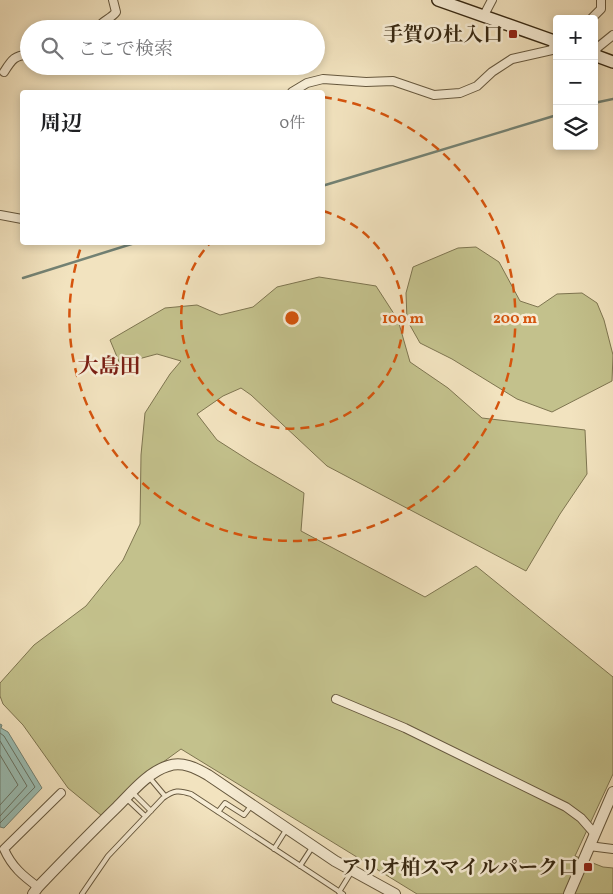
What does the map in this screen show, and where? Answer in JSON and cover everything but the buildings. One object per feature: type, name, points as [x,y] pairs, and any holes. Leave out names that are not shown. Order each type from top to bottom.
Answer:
[{"type":"main road","points":[[438,0],[553,41]]},
{"type":"main road","points":[[598,56],[613,62]]},
{"type":"street","points":[[106,20],[116,12],[113,0]]},
{"type":"street","points":[[483,16],[492,0]]},
{"type":"street","points":[[595,15],[601,10],[601,0]]},
{"type":"street","points":[[598,47],[613,34]]},
{"type":"street","points":[[295,90],[307,82],[332,79],[366,82],[393,81],[434,95],[460,93],[477,86],[492,72],[512,60],[552,50],[553,48]]},
{"type":"street","points":[[1,73],[14,57],[20,56]]},
{"type":"street","points":[[0,216],[20,219]]},
{"type":"street","points":[[336,699],[405,728],[566,807],[595,834]]},
{"type":"street","points":[[61,793],[4,849],[13,866],[36,891],[129,795],[149,777],[166,766],[174,764],[189,766],[208,775],[380,890],[395,894]]},
{"type":"street","points":[[569,894],[613,792]]},
{"type":"street","points":[[590,846],[613,849]]},
{"type":"lane","points":[[149,777],[165,796]]},
{"type":"lane","points":[[82,894],[108,856],[165,796],[176,790],[191,794],[341,893],[352,872]]},
{"type":"lane","points":[[129,795],[151,811]]},
{"type":"lane","points":[[129,795],[145,816]]},
{"type":"lane","points":[[218,812],[225,803],[244,815],[252,804]]},
{"type":"lane","points":[[274,849],[287,828]]},
{"type":"lane","points":[[300,866],[313,846]]},
{"type":"shaded area","points":[[476,247],[499,262],[520,301],[538,307],[557,294],[582,293],[597,303],[604,320],[613,355],[612,381],[552,412],[517,399],[452,359],[420,343],[407,320],[406,293],[413,267],[458,248]]},
{"type":"shaded area","points":[[319,277],[376,286],[398,320],[410,362],[448,388],[482,418],[585,430],[587,474],[560,514],[526,571],[327,466],[251,395],[241,388],[223,396],[197,414],[217,440],[304,493],[301,531],[425,597],[476,566],[613,677],[613,774],[575,856],[603,867],[613,868],[613,894],[417,894],[181,749],[144,776],[102,816],[68,788],[23,725],[3,704],[0,696],[0,683],[34,645],[86,606],[123,560],[140,524],[141,455],[145,413],[170,374],[181,361],[157,354],[120,364],[110,340],[165,308],[197,305],[220,315],[253,307],[277,287]]},
{"type":"water","points":[[0,724],[2,725],[1,728],[8,732],[42,788],[4,828],[0,827]]},
{"type":"waterway","points":[[598,102],[613,99]]},
{"type":"waterway","points":[[325,185],[553,116]]},
{"type":"waterway","points":[[23,278],[128,245]]},
{"type":"place","name":"手賀の杜入口","points":[[513,34]]},
{"type":"place","name":"アリオ柏スマイルパーク口","points":[[588,867]]},
{"type":"district","name":"大島田","points":[[109,366]]}]
